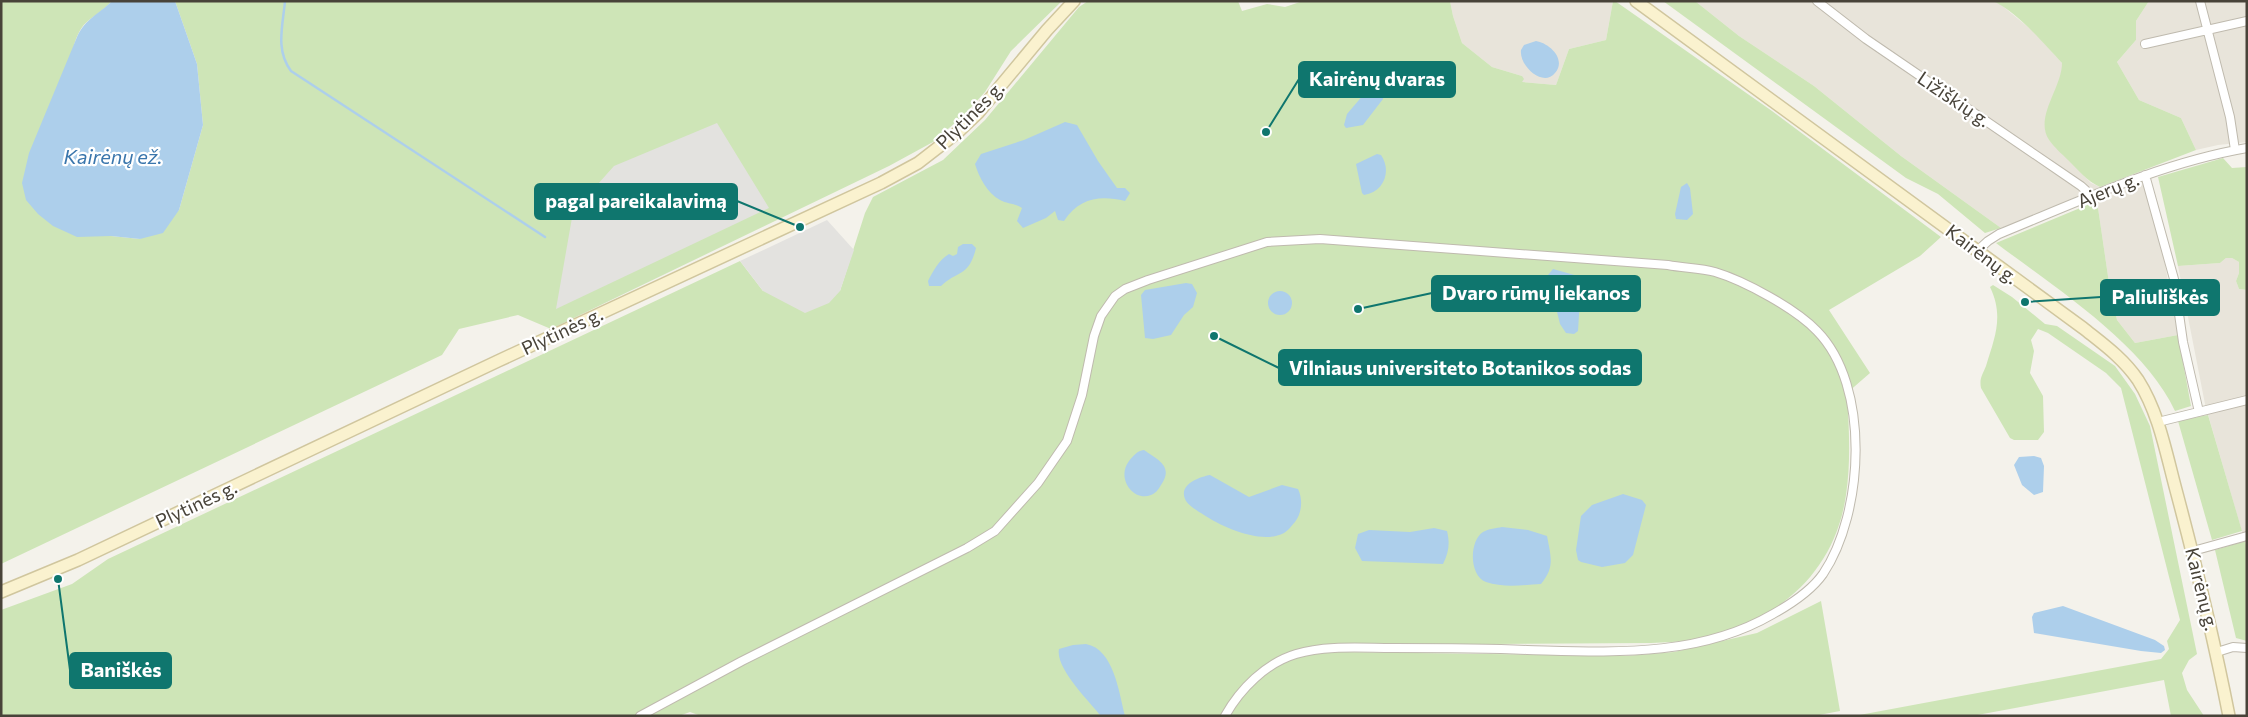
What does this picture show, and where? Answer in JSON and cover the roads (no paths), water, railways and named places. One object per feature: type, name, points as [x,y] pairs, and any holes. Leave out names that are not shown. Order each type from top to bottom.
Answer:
[{"type":"main road","name":"Plytinės g.","points":[[1,592],[129,536],[498,361],[881,183],[918,163],[958,132],[978,113],[1046,30],[1074,1]]},
{"type":"main road","name":"Kairėnų g.","points":[[1636,1],[2114,353],[2138,380],[2158,422],[2193,551],[2217,652],[2229,716]]},
{"type":"street","name":"Ližiškių g.","points":[[1817,1],[1866,39],[2082,186],[2092,196]]},
{"type":"street","points":[[2200,1],[2230,117],[2234,150]]},
{"type":"street","points":[[2145,44],[2247,20]]},
{"type":"street","name":"Ajerų g.","points":[[1977,251],[1988,240],[1999,234],[2144,175],[2194,159],[2247,148]]},
{"type":"street","points":[[2144,175],[2174,279],[2183,342],[2199,412]]},
{"type":"street","points":[[640,716],[742,661],[967,548],[995,531],[1038,483],[1067,441],[1082,395],[1094,336],[1101,316],[1115,296],[1125,289],[1148,280],[1267,242],[1320,239],[1668,265],[1715,272],[1753,288],[1805,320],[1820,334],[1832,351],[1842,369],[1850,391],[1854,417],[1854,479],[1844,532],[1822,575],[1809,588],[1773,614],[1721,637],[1682,646],[1631,652],[1456,648],[1310,651],[1286,658],[1259,675],[1244,689],[1225,716]]},
{"type":"street","points":[[2158,422],[2247,400]]},
{"type":"street","points":[[2193,551],[2247,536]]},
{"type":"street","points":[[2217,652],[2234,647],[2247,648]]},
{"type":"water","name":"Kairėnų ež.","points":[[112,1],[175,1],[197,64],[203,125],[179,210],[163,233],[140,239],[111,236],[77,237],[53,226],[38,214],[26,200],[22,183],[29,153],[77,37],[88,21]]},
{"type":"water","points":[[1536,41],[1551,48],[1558,57],[1558,68],[1550,77],[1538,77],[1528,68],[1521,56],[1521,50],[1524,45]]},
{"type":"water","points":[[1375,86],[1384,90],[1383,99],[1363,125],[1346,128],[1344,125],[1347,114],[1370,87]]},
{"type":"water","points":[[1065,122],[1077,125],[1098,161],[1117,188],[1125,188],[1130,193],[1125,201],[1107,198],[1083,203],[1076,207],[1064,221],[1058,220],[1055,211],[1046,218],[1023,228],[1017,221],[1022,208],[995,197],[987,189],[975,164],[981,154],[1024,140]]},
{"type":"water","points":[[1377,154],[1381,155],[1384,161],[1386,174],[1377,190],[1364,195],[1356,164]]},
{"type":"water","points":[[1687,183],[1690,188],[1693,214],[1687,220],[1676,219],[1675,214],[1681,187]]},
{"type":"water","points":[[963,244],[972,244],[976,248],[966,269],[941,286],[929,286],[928,281],[939,263],[949,254],[953,256],[957,254],[958,247]]},
{"type":"water","points":[[1553,269],[1578,276],[1581,282],[1578,331],[1574,334],[1566,333],[1560,324],[1548,275]]},
{"type":"water","points":[[1186,283],[1192,284],[1197,293],[1193,307],[1184,315],[1171,335],[1153,339],[1145,338],[1141,295],[1145,290]]},
{"type":"water","points":[[1280,291],[1285,292],[1291,298],[1291,308],[1285,314],[1280,315],[1275,314],[1269,308],[1268,303],[1269,298],[1275,292]]},
{"type":"water","points":[[1144,450],[1163,464],[1166,473],[1157,491],[1151,495],[1144,496],[1138,495],[1128,487],[1124,474],[1125,468],[1134,455]]},
{"type":"water","points":[[2034,456],[2041,458],[2044,466],[2043,492],[2034,495],[2022,485],[2014,465],[2019,457]]},
{"type":"water","points":[[1210,475],[1249,497],[1282,485],[1298,489],[1301,497],[1299,514],[1295,522],[1285,532],[1275,536],[1254,536],[1221,525],[1192,507],[1186,501],[1184,495],[1184,490],[1190,483]]},
{"type":"water","points":[[1623,494],[1642,500],[1646,505],[1633,555],[1625,563],[1602,567],[1581,562],[1578,560],[1576,550],[1581,516],[1592,505]]},
{"type":"water","points":[[1502,527],[1528,530],[1547,536],[1551,562],[1541,584],[1514,586],[1493,584],[1486,582],[1476,573],[1473,550],[1478,536],[1485,531]]},
{"type":"water","points":[[1434,528],[1447,531],[1448,548],[1443,564],[1362,561],[1355,548],[1358,534],[1369,530],[1410,532]]},
{"type":"water","points":[[2063,606],[2155,640],[2164,646],[2165,650],[2161,653],[2141,651],[2034,633],[2032,617],[2034,613]]},
{"type":"water","points":[[1086,644],[1103,654],[1109,663],[1114,673],[1125,716],[1101,716],[1074,684],[1062,666],[1059,649]]},
{"type":"waterway","points":[[285,1],[281,37],[283,55],[291,71],[545,237]]},
{"type":"place","name":"Kairėnų dvaras","points":[[1266,132]]},
{"type":"place","name":"pagal pareikalavimą","points":[[800,227]]},
{"type":"place","name":"Paliuliškės","points":[[2025,302]]},
{"type":"place","name":"Dvaro rūmų liekanos","points":[[1358,309]]},
{"type":"place","name":"Vilniaus universiteto Botanikos sodas","points":[[1214,336]]},
{"type":"place","name":"Baniškės","points":[[58,579]]}]
